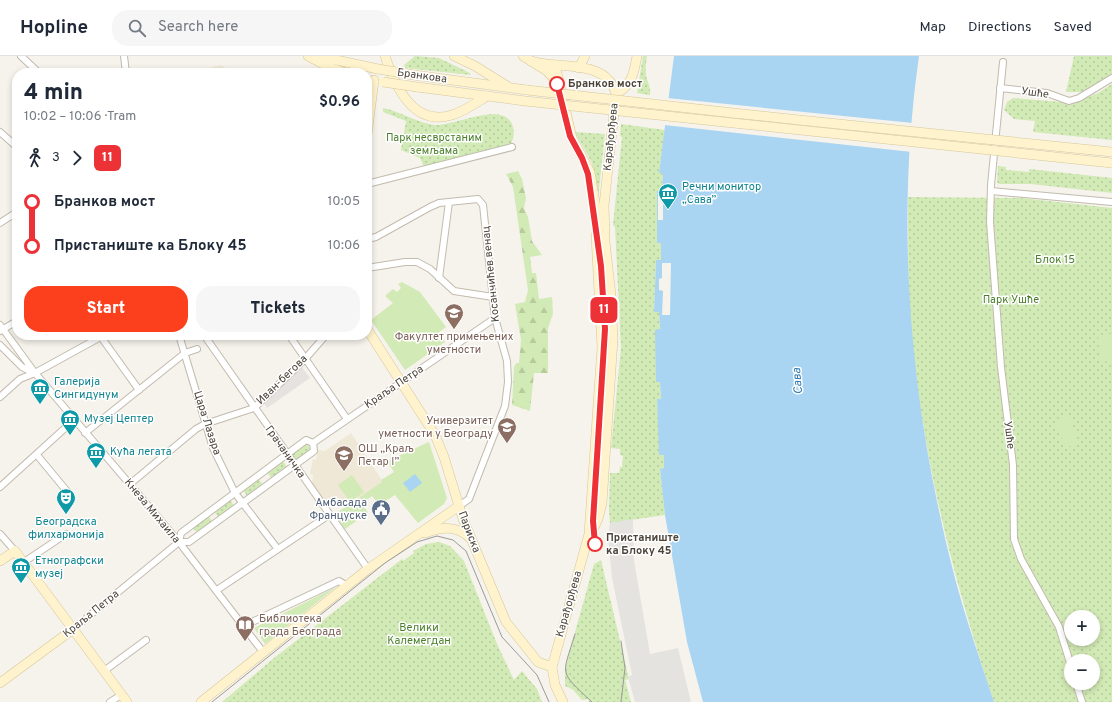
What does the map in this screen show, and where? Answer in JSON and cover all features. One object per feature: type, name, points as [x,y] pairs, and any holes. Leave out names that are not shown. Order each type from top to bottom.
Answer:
[{"type":"main road","points":[[308,56],[329,68]]},
{"type":"main road","name":"Бранкова","points":[[318,56],[414,75],[527,90],[1112,152]]},
{"type":"main road","points":[[454,56],[475,66],[511,88]]},
{"type":"main road","points":[[523,56],[547,71],[560,85]]},
{"type":"main road","points":[[579,68],[585,56]]},
{"type":"main road","points":[[616,94],[628,86],[631,81],[637,56]]},
{"type":"main road","points":[[387,58],[401,94],[408,104],[428,116],[441,117],[452,115],[462,111],[487,96]]},
{"type":"main road","points":[[531,61],[551,62]]},
{"type":"main road","name":"Карађорђева","points":[[551,62],[604,75],[611,82],[616,94],[604,205],[604,231],[611,295],[613,339],[602,503],[598,519],[588,541],[552,667]]},
{"type":"main road","name":"Карађорђева","points":[[551,62],[560,85],[572,138],[590,172],[598,222],[596,252],[602,345],[597,436],[588,541]]},
{"type":"main road","points":[[372,96],[375,80]]},
{"type":"main road","name":"Бранкова","points":[[375,80],[525,101],[1112,163]]},
{"type":"main road","name":"Карађорђева","points":[[598,222],[604,205]]},
{"type":"main road","points":[[372,337],[436,435],[459,506]]},
{"type":"main road","name":"Париска","points":[[201,702],[368,569],[459,506],[471,539],[506,622],[538,662],[552,667]]},
{"type":"main road","points":[[414,537],[446,527],[464,532],[471,539]]},
{"type":"main road","points":[[0,561],[14,551],[24,562],[72,630],[124,698]]},
{"type":"main road","name":"Краља Петра","points":[[0,683],[72,630]]},
{"type":"main road","points":[[552,667],[554,685],[563,702]]},
{"type":"street","points":[[21,56],[34,68]]},
{"type":"street","points":[[124,56],[125,68]]},
{"type":"street","name":"Ушће","points":[[1003,62],[991,191],[990,222],[1001,366],[1013,465],[1014,542],[1021,559],[1059,627],[1067,654]]},
{"type":"street","name":"Ушће","points":[[1000,88],[1050,94],[1070,101],[1079,98],[1112,78]]},
{"type":"street","points":[[0,132],[12,143]]},
{"type":"street","points":[[372,183],[512,146]]},
{"type":"street","points":[[991,191],[1112,202]]},
{"type":"street","name":"Косанчићев венац","points":[[372,238],[376,238],[430,207],[448,202],[478,199],[483,205],[495,318],[507,361],[508,382],[505,406],[469,499],[459,506]]},
{"type":"street","points":[[439,278],[448,202]]},
{"type":"street","points":[[0,222],[12,215]]},
{"type":"street","points":[[372,267],[411,261],[425,265],[451,290],[458,293],[493,297]]},
{"type":"street","name":"Краља Петра","points":[[313,443],[495,318]]},
{"type":"street","points":[[1,328],[12,323]]},
{"type":"street","name":"Кнеза Михаила","points":[[1,328],[35,374],[179,542],[263,652]]},
{"type":"street","points":[[0,397],[20,379],[35,374],[96,340]]},
{"type":"street","points":[[106,340],[139,390]]},
{"type":"street","name":"Цара Лазара","points":[[180,340],[213,448],[235,493],[277,548]]},
{"type":"street","name":"Грачаничка","points":[[207,340],[368,569]]},
{"type":"street","points":[[292,340],[347,419]]},
{"type":"street","name":"Иван-бегова","points":[[254,408],[305,359],[322,340]]},
{"type":"street","name":"Кнеза Михаила","points":[[0,345],[22,367],[35,374]]},
{"type":"street","points":[[85,433],[184,353],[197,350]]},
{"type":"street","points":[[130,484],[196,429],[206,424],[254,408]]},
{"type":"street","points":[[0,487],[74,420]]},
{"type":"street","name":"Краља Петра","points":[[72,630],[179,542],[181,533],[286,453],[306,440],[313,443]]},
{"type":"street","name":"Краља Петра","points":[[179,542],[189,542],[314,451],[313,443]]},
{"type":"street","points":[[37,455],[70,496]]},
{"type":"street","points":[[217,590],[329,514]]},
{"type":"street","points":[[0,534],[14,551]]},
{"type":"street","points":[[24,562],[66,534]]},
{"type":"street","points":[[250,624],[339,582],[347,586]]},
{"type":"street","points":[[104,672],[146,640]]},
{"type":"street","points":[[1078,690],[1082,702]]},
{"type":"street","points":[[110,702],[124,698]]},
{"type":"shaded area","points":[[221,65],[225,68],[212,68]]},
{"type":"shaded area","points":[[301,366],[310,378],[267,408],[264,403]]},
{"type":"shaded area","name":"ОШ „Краљ Петар I”","points":[[351,433],[383,482],[351,503],[336,501],[329,506],[312,484],[313,475],[310,474],[313,459],[316,460],[318,450],[325,451]]},
{"type":"shaded area","points":[[633,519],[634,560],[650,654],[678,648],[691,702],[635,702],[628,677],[632,675],[612,578],[608,537],[610,523]]},
{"type":"shaded area","points":[[337,577],[339,581],[250,623],[248,620]]},
{"type":"green space","points":[[415,56],[439,58],[470,73],[471,75],[405,68],[404,65]]},
{"type":"green space","points":[[643,56],[647,56],[646,76],[650,87],[650,95],[637,93]]},
{"type":"green space","points":[[1074,56],[1112,56],[1112,75],[1084,92],[1066,92]]},
{"type":"green space","points":[[1112,84],[1112,140],[1033,132],[1035,121],[1014,119],[1004,110],[1007,102],[1013,98],[1073,103],[1098,93]]},
{"type":"green space","name":"Парк несврстаним земљама","points":[[383,108],[428,124],[435,125],[488,114],[507,117],[514,130],[513,137],[511,144],[424,167],[420,158],[401,150],[406,121],[383,112]]},
{"type":"green space","points":[[621,124],[665,130],[659,173],[663,173],[662,191],[657,191],[657,243],[661,243],[661,260],[656,260],[654,312],[659,312],[660,330],[656,330],[656,382],[660,382],[661,399],[657,399],[660,455],[664,454],[664,468],[660,469],[665,515],[610,523],[610,473],[619,473],[620,467],[622,467],[623,456],[620,455],[620,449],[611,448],[621,348],[615,227],[613,225],[622,137],[620,136]]},
{"type":"green space","points":[[575,132],[605,134],[598,198],[592,163]]},
{"type":"green space","points":[[998,166],[1006,167],[1006,170],[1029,172],[1029,169],[1112,178],[1112,193],[1031,184],[999,184],[997,182]]},
{"type":"green space","points":[[518,171],[522,179],[526,198],[524,208],[528,217],[532,241],[542,255],[530,257],[532,273],[536,273],[539,299],[552,297],[553,314],[548,328],[548,373],[534,373],[530,411],[512,405],[514,367],[516,363],[519,363],[521,340],[515,304],[525,302],[528,290],[513,187],[506,174]]},
{"type":"green space","name":"Парк Ушће","points":[[908,197],[1021,198],[1112,208],[1112,702],[994,702],[952,559],[930,463],[921,414],[915,365],[910,315],[908,271]]},
{"type":"green space","points":[[402,282],[420,292],[446,327],[438,333],[445,342],[405,370],[372,321],[372,319],[393,303],[385,296],[393,289],[397,292],[401,288],[398,284]]},
{"type":"green space","points":[[1112,334],[1112,361],[1100,362],[1098,335]]},
{"type":"green space","points":[[1069,415],[1079,443],[1065,448],[1055,420]]},
{"type":"green space","points":[[429,442],[447,498],[444,504],[418,523],[395,495],[379,505],[372,496],[362,503],[368,513],[345,529],[335,514],[394,472],[387,461]]},
{"type":"green space","points":[[306,443],[311,450],[296,461],[291,454]]},
{"type":"green space","points":[[282,460],[287,467],[272,479],[267,472]]},
{"type":"green space","points":[[352,475],[364,492],[350,502],[338,485]]},
{"type":"green space","points":[[258,478],[263,485],[248,497],[243,490]]},
{"type":"green space","points":[[230,500],[235,507],[219,518],[214,511]]},
{"type":"green space","points":[[208,515],[213,523],[198,534],[192,527]]},
{"type":"green space","name":"Велики Калемегдан","points":[[439,542],[450,546],[464,561],[497,644],[514,680],[522,671],[537,689],[542,702],[222,702],[274,658],[402,559],[403,561],[414,553],[413,551],[426,544]]},
{"type":"green space","points":[[601,560],[629,679],[625,680],[631,702],[589,702],[588,699],[582,700],[573,690],[565,686],[565,668],[594,564]]},
{"type":"green space","points":[[336,587],[265,644],[254,628]]},
{"type":"water","name":"Сава","points":[[674,56],[919,56],[912,122],[908,188],[908,255],[911,321],[918,387],[940,518],[960,597],[994,702],[703,702],[687,642],[665,515],[660,469],[664,468],[664,455],[659,455],[657,399],[661,399],[660,382],[656,382],[655,330],[660,329],[659,312],[654,312],[656,260],[661,260],[661,243],[657,243],[657,191],[662,190],[663,174],[659,173]]},
{"type":"water","points":[[415,474],[422,483],[410,492],[403,483]]},
{"type":"pier","points":[[667,98],[913,123],[912,152],[664,125]]},
{"type":"pier","points":[[658,193],[663,193],[663,220],[658,220]]},
{"type":"pier","points":[[662,263],[671,263],[670,315],[662,315],[663,291],[659,290],[659,279],[662,278]]},
{"type":"tram line","name":"11","points":[[557,84],[572,143],[582,158],[588,174],[597,230],[602,277],[605,341],[593,521],[595,544]]},
{"type":"tram line","points":[[212,702],[385,563],[417,542],[437,536],[453,540],[466,551],[502,637],[537,675],[549,702]]},
{"type":"tram line","points":[[575,634],[567,658],[566,672],[568,678],[573,684],[592,702]]},
{"type":"tram line","points":[[621,641],[625,668],[621,702]]},
{"type":"place","name":"Бранков мост","points":[[557,84]]},
{"type":"place","name":"Речни монитор „Сава”","points":[[668,210]]},
{"type":"place","name":"Факултет примењених уметности","points":[[454,330]]},
{"type":"place","name":"Галерија Сингидунум","points":[[40,405]]},
{"type":"place","name":"Музеј Цептер","points":[[70,436]]},
{"type":"place","name":"Универзитет уметности у Београду","points":[[507,444]]},
{"type":"place","name":"Кућа легата","points":[[96,469]]},
{"type":"place","name":"ОШ „Краљ Петар I”","points":[[344,472]]},
{"type":"place","name":"Београдска филхармонија","points":[[66,515]]},
{"type":"place","name":"Амбасада Француске","points":[[381,526]]},
{"type":"place","name":"Пристаниште ка Блоку 45","points":[[595,544]]},
{"type":"place","name":"Етнографски музеј","points":[[21,584]]},
{"type":"place","name":"Библиотека града Београда","points":[[245,642]]},
{"type":"park label","name":"Блок 15","points":[[1055,260]]}]
